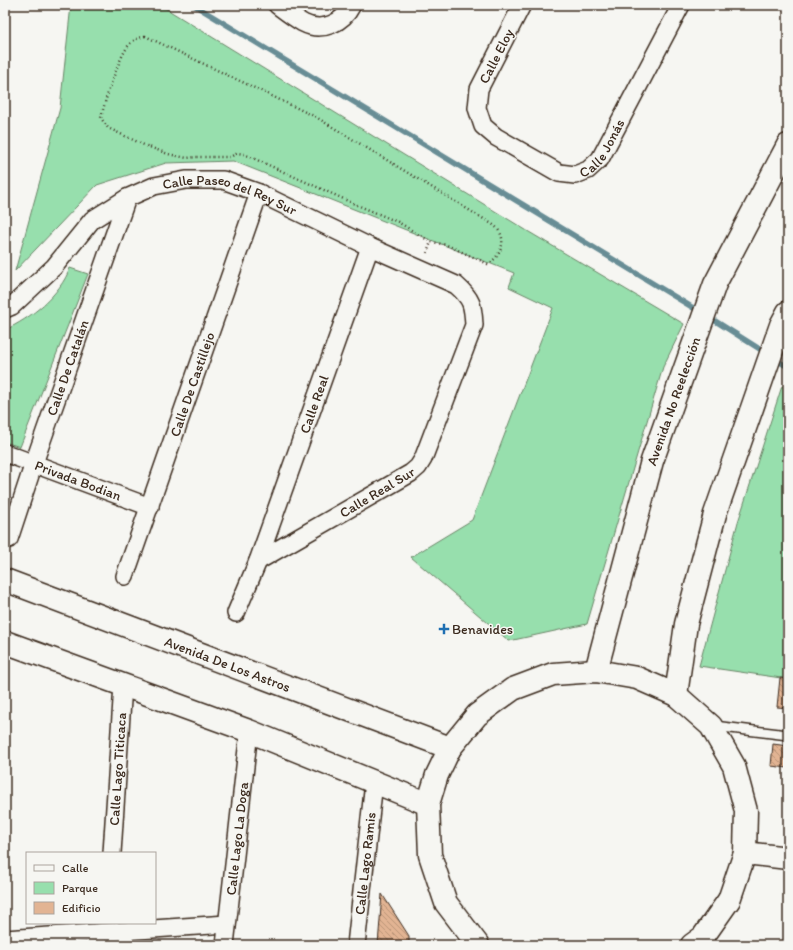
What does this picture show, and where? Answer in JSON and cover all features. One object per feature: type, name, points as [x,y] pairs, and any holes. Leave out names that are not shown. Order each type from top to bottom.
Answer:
[{"type":"main road","name":"Avenida No Reelección","points":[[596,671],[652,461],[694,341],[715,284],[788,145]]},
{"type":"main road","points":[[676,696],[686,624],[715,514],[785,318]]},
{"type":"main road","name":"Avenida De Los Astros","points":[[5,580],[450,748]]},
{"type":"main road","points":[[5,642],[249,731],[428,804]]},
{"type":"main road","points":[[478,945],[446,903],[430,855],[428,804],[437,775],[450,748],[477,715],[512,690],[553,674],[596,671],[637,678],[676,696],[711,726],[734,766],[746,811],[745,853],[729,900],[703,937],[692,945]]},
{"type":"main road","points":[[745,853],[788,858]]},
{"type":"street","points":[[277,5],[304,24],[321,27],[335,24],[347,14],[352,5]]},
{"type":"street","name":"Calle Eloy","points":[[477,108],[479,88],[522,5]]},
{"type":"street","name":"Calle Jonás","points":[[477,108],[484,126],[496,137],[559,173],[575,175],[588,170],[600,159],[681,5]]},
{"type":"street","name":"Calle Paseo del Rey Sur","points":[[5,309],[12,306],[54,267],[92,220],[127,198],[154,186],[186,180],[223,180],[259,192],[370,247],[456,285],[467,295],[473,308]]},
{"type":"street","name":"Calle De Castillejo","points":[[126,576],[259,192]]},
{"type":"street","name":"Calle De Catalán","points":[[9,539],[34,463],[127,198]]},
{"type":"street","name":"Calle Real","points":[[258,561],[370,247]]},
{"type":"street","name":"Calle Real Sur","points":[[258,561],[411,473],[418,467],[423,459],[474,325],[473,308]]},
{"type":"street","name":"Privada Bodian","points":[[5,453],[150,508]]},
{"type":"street","points":[[236,613],[258,561]]},
{"type":"street","name":"Calle Lago Titicaca","points":[[112,852],[123,685]]},
{"type":"street","name":"Calle Lago La Doga","points":[[225,945],[249,731]]},
{"type":"street","name":"Calle Lago Ramis","points":[[356,945],[374,782]]},
{"type":"street","points":[[5,939],[227,924]]},
{"type":"lane","points":[[711,726],[788,735]]},
{"type":"path","points":[[145,36],[316,117],[492,224],[500,232],[502,245],[494,261],[488,264],[448,246],[431,242],[398,222],[357,206],[244,154],[238,154],[230,157],[187,158],[168,154],[144,145],[108,128],[101,118],[122,54],[137,38],[145,36]]},
{"type":"green space","points":[[71,5],[160,5],[529,232],[684,324],[663,367],[587,624],[509,641],[411,557],[472,520],[553,308],[509,287],[514,273],[233,161],[166,163],[97,185],[15,271],[60,108]]},
{"type":"green space","points":[[70,268],[88,274],[20,447],[5,442],[5,330],[25,319],[44,305],[59,287]]},
{"type":"green space","points":[[782,386],[788,389],[788,679],[699,666],[738,522]]},
{"type":"building","points":[[780,678],[788,679],[788,708],[777,707]]},
{"type":"building","points":[[773,744],[788,746],[788,768],[771,766]]},
{"type":"building","points":[[382,894],[409,936],[409,945],[378,945]]},
{"type":"waterway","points":[[194,5],[700,312]]},
{"type":"waterway","points":[[709,317],[766,353]]},
{"type":"waterway","points":[[775,359],[788,367]]},
{"type":"place","name":"Benavides","points":[[444,629]]}]
